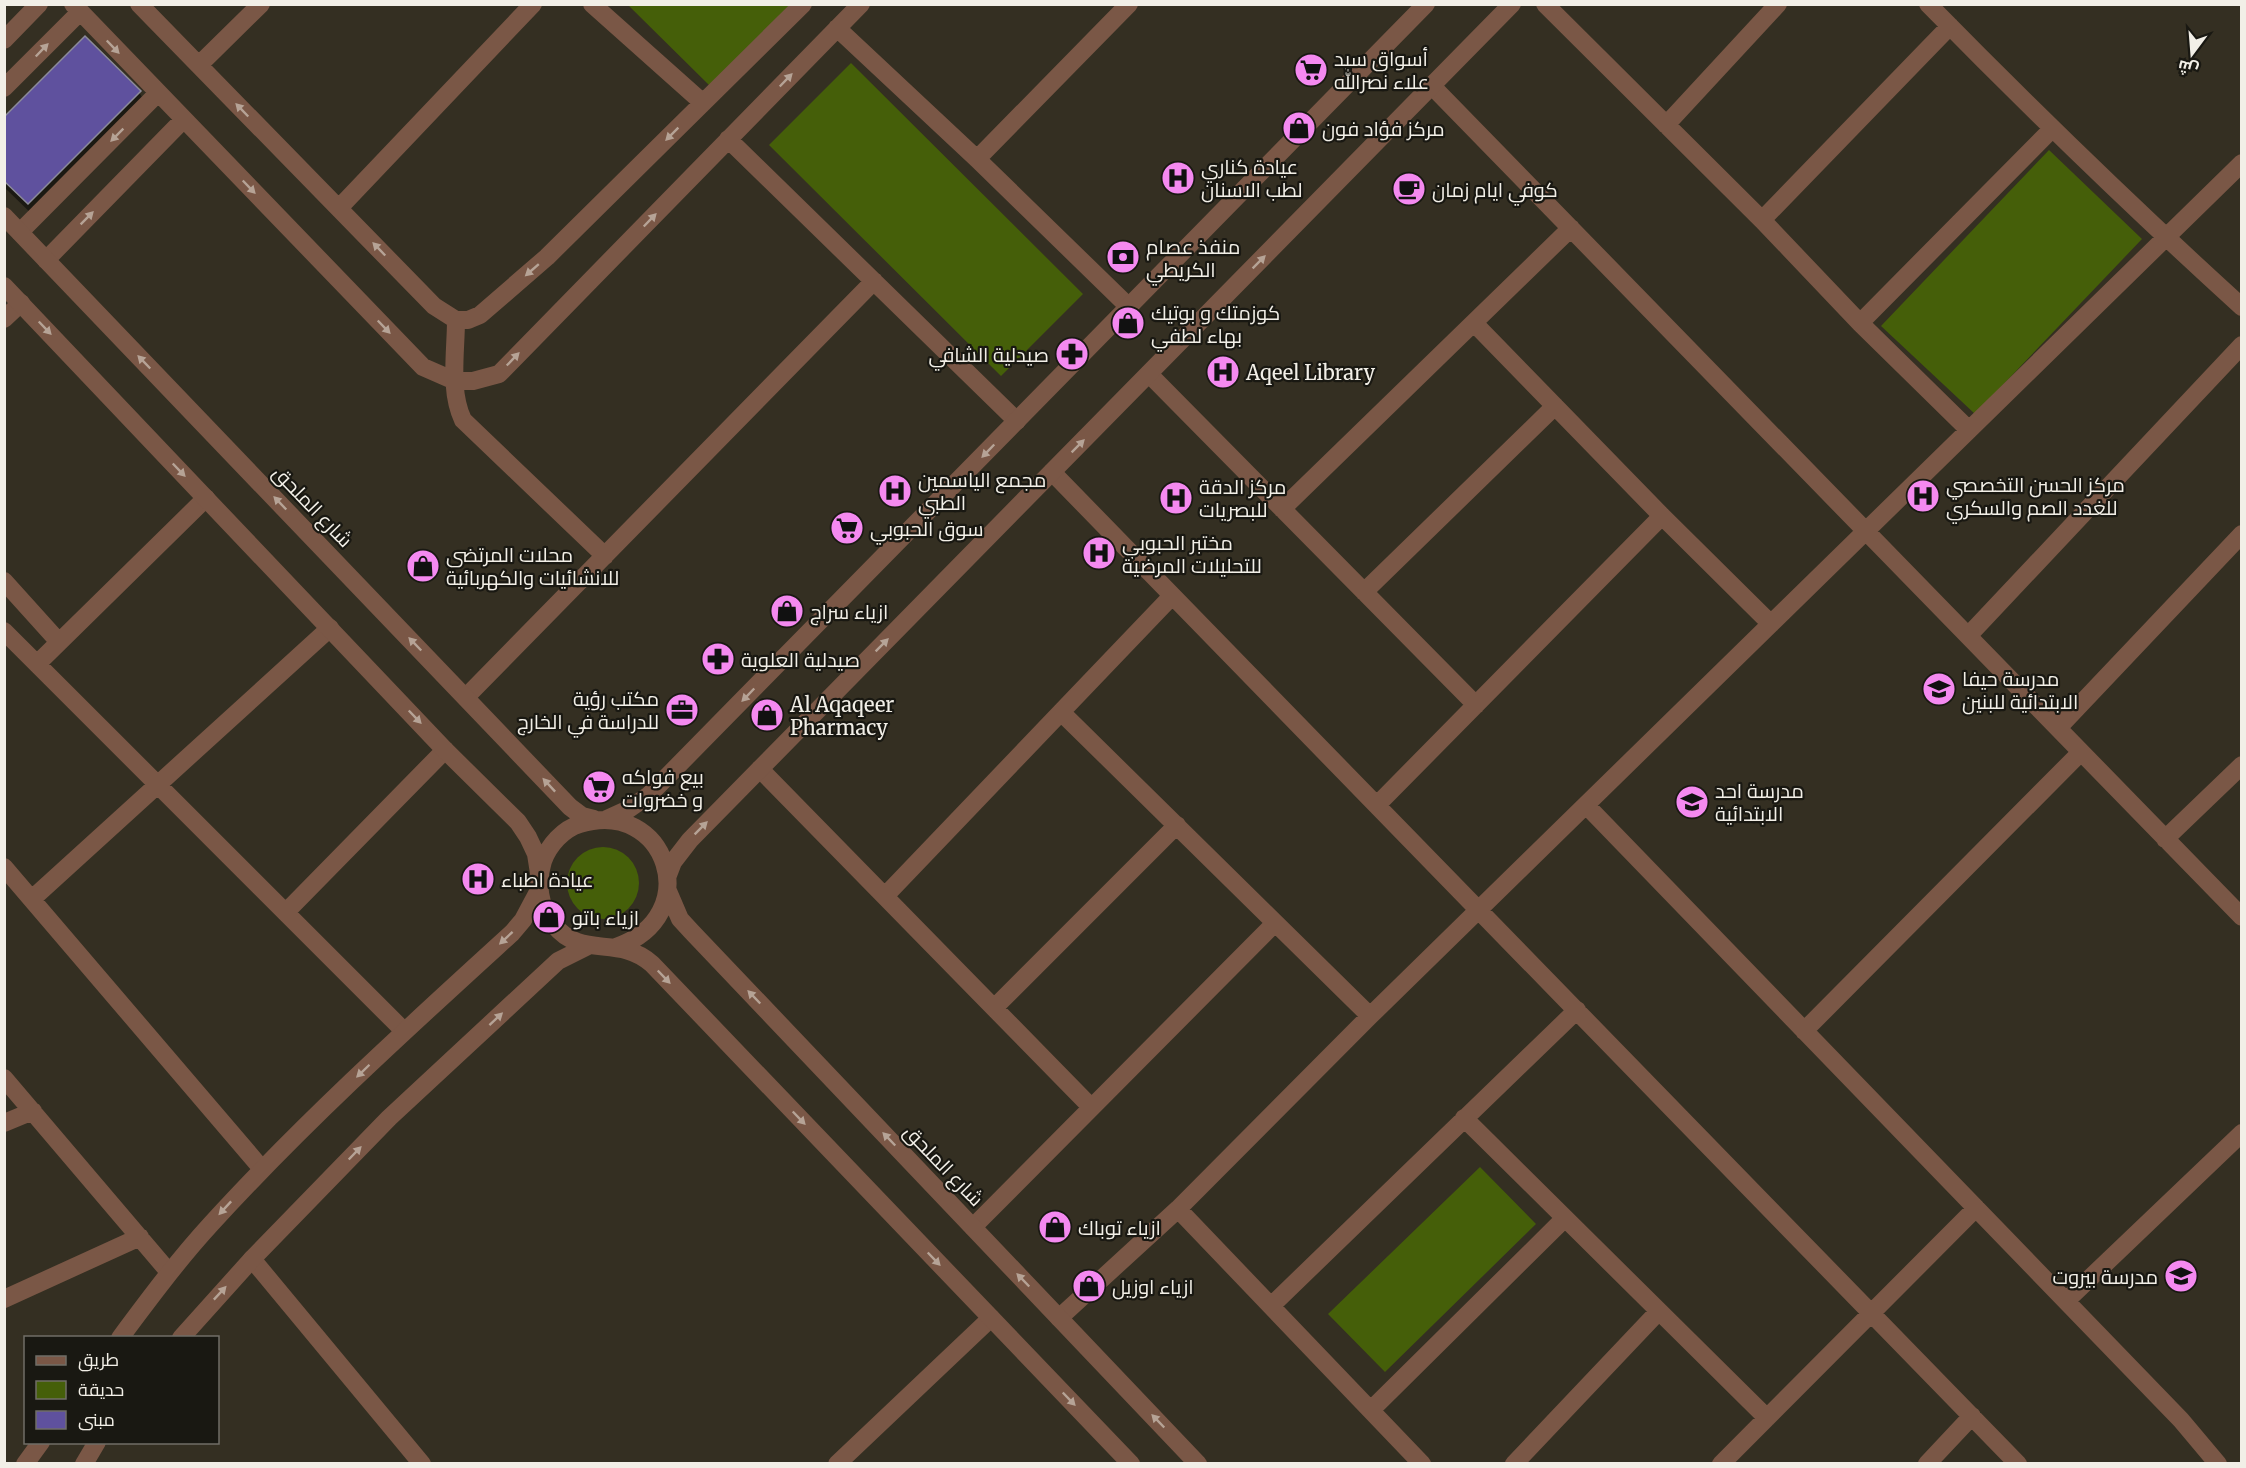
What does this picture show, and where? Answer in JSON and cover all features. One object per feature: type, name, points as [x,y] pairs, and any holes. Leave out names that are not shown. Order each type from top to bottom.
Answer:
[{"type":"street","points":[[4,40],[39,4]]},
{"type":"street","points":[[139,4],[434,306],[456,320],[468,320],[480,315],[539,264],[803,4]]},
{"type":"street","points":[[199,65],[261,4]]},
{"type":"street","points":[[339,208],[532,4]]},
{"type":"street","points":[[592,4],[703,103]]},
{"type":"street","points":[[4,88],[76,8],[423,367],[455,381],[473,381],[499,374],[861,4]]},
{"type":"street","points":[[977,159],[1129,4]]},
{"type":"street","points":[[616,947],[638,937],[656,921],[664,907],[668,883],[680,851],[1512,4]]},
{"type":"street","points":[[1545,4],[1762,220],[1860,323],[1969,429]]},
{"type":"street","points":[[1666,125],[1778,4]]},
{"type":"street","points":[[1928,4],[2052,129],[2165,238],[2241,307]]},
{"type":"street","points":[[121,1336],[169,1272],[262,1169],[404,1031],[512,933],[522,920],[539,881],[546,853],[558,837],[575,825],[629,809],[649,795],[1421,6]]},
{"type":"street","points":[[1762,220],[1950,26]]},
{"type":"street","points":[[837,28],[977,159],[1129,307]]},
{"type":"street","points":[[1432,86],[2241,917]]},
{"type":"street","points":[[20,232],[158,93]]},
{"type":"street","points":[[46,260],[183,120]]},
{"type":"street","points":[[1860,323],[2052,129]]},
{"type":"street","points":[[728,139],[1017,421]]},
{"type":"street","points":[[1059,1318],[1178,1209],[1370,1016],[2241,163]]},
{"type":"street","name":"شارع الملحق","points":[[4,216],[570,807],[582,816],[601,819]]},
{"type":"street","points":[[1282,509],[1571,228]]},
{"type":"street","points":[[466,697],[874,282]]},
{"type":"street","points":[[4,286],[445,750],[518,822],[536,854],[544,909],[554,926],[569,938],[588,946],[632,950],[652,964],[1131,1464]]},
{"type":"street","points":[[4,319],[21,303]]},
{"type":"street","points":[[456,320],[455,381],[457,408],[463,420],[605,556]]},
{"type":"street","points":[[1474,323],[1771,624]]},
{"type":"street","points":[[1968,636],[2241,345]]},
{"type":"street","points":[[1149,374],[1476,705]]},
{"type":"street","points":[[1364,592],[1555,406]]},
{"type":"street","points":[[1052,472],[2018,1464]]},
{"type":"street","points":[[37,664],[206,498]]},
{"type":"street","points":[[1377,805],[1662,516]]},
{"type":"street","points":[[2058,729],[2241,534]]},
{"type":"street","points":[[4,581],[59,642]]},
{"type":"street","points":[[885,896],[1172,596]]},
{"type":"street","points":[[32,899],[330,628]]},
{"type":"street","points":[[4,631],[404,1031]]},
{"type":"street","points":[[1061,712],[1370,1016]]},
{"type":"street","points":[[286,912],[445,750]]},
{"type":"street","points":[[1804,1030],[2080,752]]},
{"type":"street","points":[[2165,839],[2241,765]]},
{"type":"street","points":[[760,769],[1091,1107]]},
{"type":"street","points":[[1586,805],[2181,1420],[2218,1464]]},
{"type":"street","points":[[601,819],[625,822],[641,831],[654,843],[663,858],[668,883]]},
{"type":"street","points":[[994,1008],[1177,825]]},
{"type":"street","points":[[4,867],[262,1169]]},
{"type":"street","name":"شارع الملحق","points":[[668,883],[673,906],[686,925],[1198,1464]]},
{"type":"street","points":[[972,1227],[1275,923]]},
{"type":"street","points":[[183,1336],[252,1259],[389,1118],[558,961],[588,946]]},
{"type":"street","points":[[1270,1306],[1577,1010]]},
{"type":"street","points":[[4,1078],[169,1272]]},
{"type":"street","points":[[4,1123],[33,1111]]},
{"type":"street","points":[[1464,1119],[1767,1418]]},
{"type":"street","points":[[2066,1301],[2241,1133]]},
{"type":"street","points":[[1721,1464],[1976,1208]]},
{"type":"street","points":[[1178,1209],[1422,1464]]},
{"type":"street","points":[[1371,1410],[1565,1218]]},
{"type":"street","points":[[4,1299],[140,1237]]},
{"type":"street","points":[[252,1259],[422,1464]]},
{"type":"street","points":[[1514,1464],[1659,1311]]},
{"type":"street","points":[[837,1464],[992,1318]]},
{"type":"street","points":[[1926,1464],[1972,1416]]},
{"type":"street","points":[[25,1464],[40,1444]]},
{"type":"street","points":[[84,1464],[96,1444]]},
{"type":"green space","points":[[628,5],[791,5],[710,86]]},
{"type":"green space","points":[[851,63],[1083,294],[1001,376],[769,145]]},
{"type":"green space","points":[[2049,150],[2142,239],[1975,414],[1881,326]]},
{"type":"green space","points":[[603,847],[623,853],[633,863],[639,883],[633,903],[623,913],[603,919],[583,913],[573,903],[567,883],[573,863],[583,853]]},
{"type":"green space","points":[[1480,1167],[1536,1224],[1385,1372],[1328,1314]]},
{"type":"building","points":[[85,36],[141,91],[28,204],[4,181],[4,117]]},
{"type":"place","name":"أسواق سيد علاء نصرالله","points":[[1311,70]]},
{"type":"place","name":"مركز فؤاد فون","points":[[1299,128]]},
{"type":"place","name":"عيادة كناري لطب الاسنان","points":[[1178,178]]},
{"type":"place","name":"كوفي ايام زمان","points":[[1409,189]]},
{"type":"place","name":"منفذ عصام الكريطي","points":[[1123,257]]},
{"type":"place","name":"كوزمتك و بوتيك بهاء لطفي","points":[[1128,323]]},
{"type":"place","name":"صيدلية الشافي","points":[[1072,354]]},
{"type":"place","name":"Aqeel Library","points":[[1223,372]]},
{"type":"place","name":"مجمع الياسمين الطبي","points":[[895,491]]},
{"type":"place","name":"مركز الحسن التخصصي للغدد الصم والسكري","points":[[1923,496]]},
{"type":"place","name":"مركز الدقة للبصريات","points":[[1176,498]]},
{"type":"place","name":"سوق الحبوبي","points":[[847,528]]},
{"type":"place","name":"مختبر الحبوبي للتحليلات المرضية","points":[[1099,553]]},
{"type":"place","name":"محلات المرتضى للانشائيات والكهربائية","points":[[423,566]]},
{"type":"place","name":"ازياء سراج","points":[[787,611]]},
{"type":"place","name":"صيدلية العلوية","points":[[718,659]]},
{"type":"place","name":"مدرسة حيفا الابتدائية للبنين","points":[[1939,689]]},
{"type":"place","name":"مكتب رؤية للدراسة في الخارج","points":[[682,710]]},
{"type":"place","name":"Al Aqaqeer Pharmacy","points":[[767,715]]},
{"type":"place","name":"بيع فواكه و خضروات","points":[[599,787]]},
{"type":"place","name":"مدرسة احد الابتدائية","points":[[1692,802]]},
{"type":"place","name":"عيادة اطباء","points":[[478,879]]},
{"type":"place","name":"ازياء باتو","points":[[549,917]]},
{"type":"place","name":"ازياء توباك","points":[[1055,1227]]},
{"type":"place","name":"مدرسة بيروت","points":[[2181,1276]]},
{"type":"place","name":"ازياء اوزيل","points":[[1089,1286]]}]
